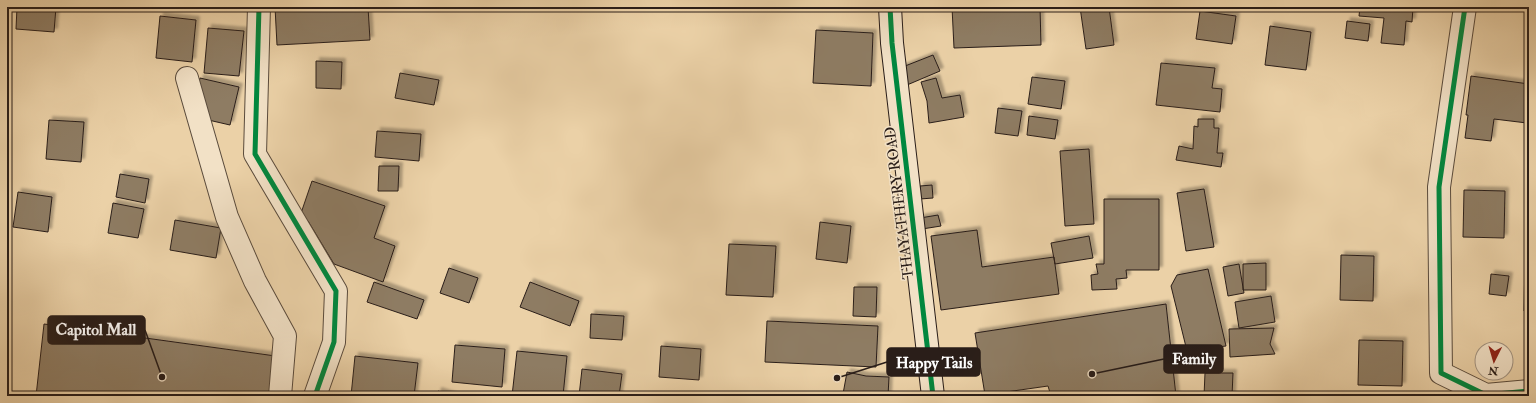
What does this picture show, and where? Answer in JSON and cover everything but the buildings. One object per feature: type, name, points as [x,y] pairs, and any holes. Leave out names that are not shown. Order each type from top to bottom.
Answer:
[{"type":"street","points":[[259,7],[255,154],[336,291],[334,342],[315,396]]},
{"type":"street","name":"THAYATHERY ROAD","points":[[890,7],[892,43],[934,396]]},
{"type":"street","points":[[1465,7],[1439,187],[1440,373],[1486,395],[1529,391]]},
{"type":"street","points":[[186,78],[226,216],[255,281],[285,336],[280,396]]},
{"type":"cycle path","points":[[259,7],[255,154],[336,291],[334,342],[315,396]]},
{"type":"cycle path","points":[[890,7],[892,43],[933,396]]},
{"type":"cycle path","points":[[1465,7],[1439,187],[1441,373],[1486,395],[1529,391]]},
{"type":"place","name":"Family","points":[[1092,374]]},
{"type":"place","name":"Capitol Mall","points":[[162,377]]},
{"type":"place","name":"Happy Tails","points":[[837,378]]}]
